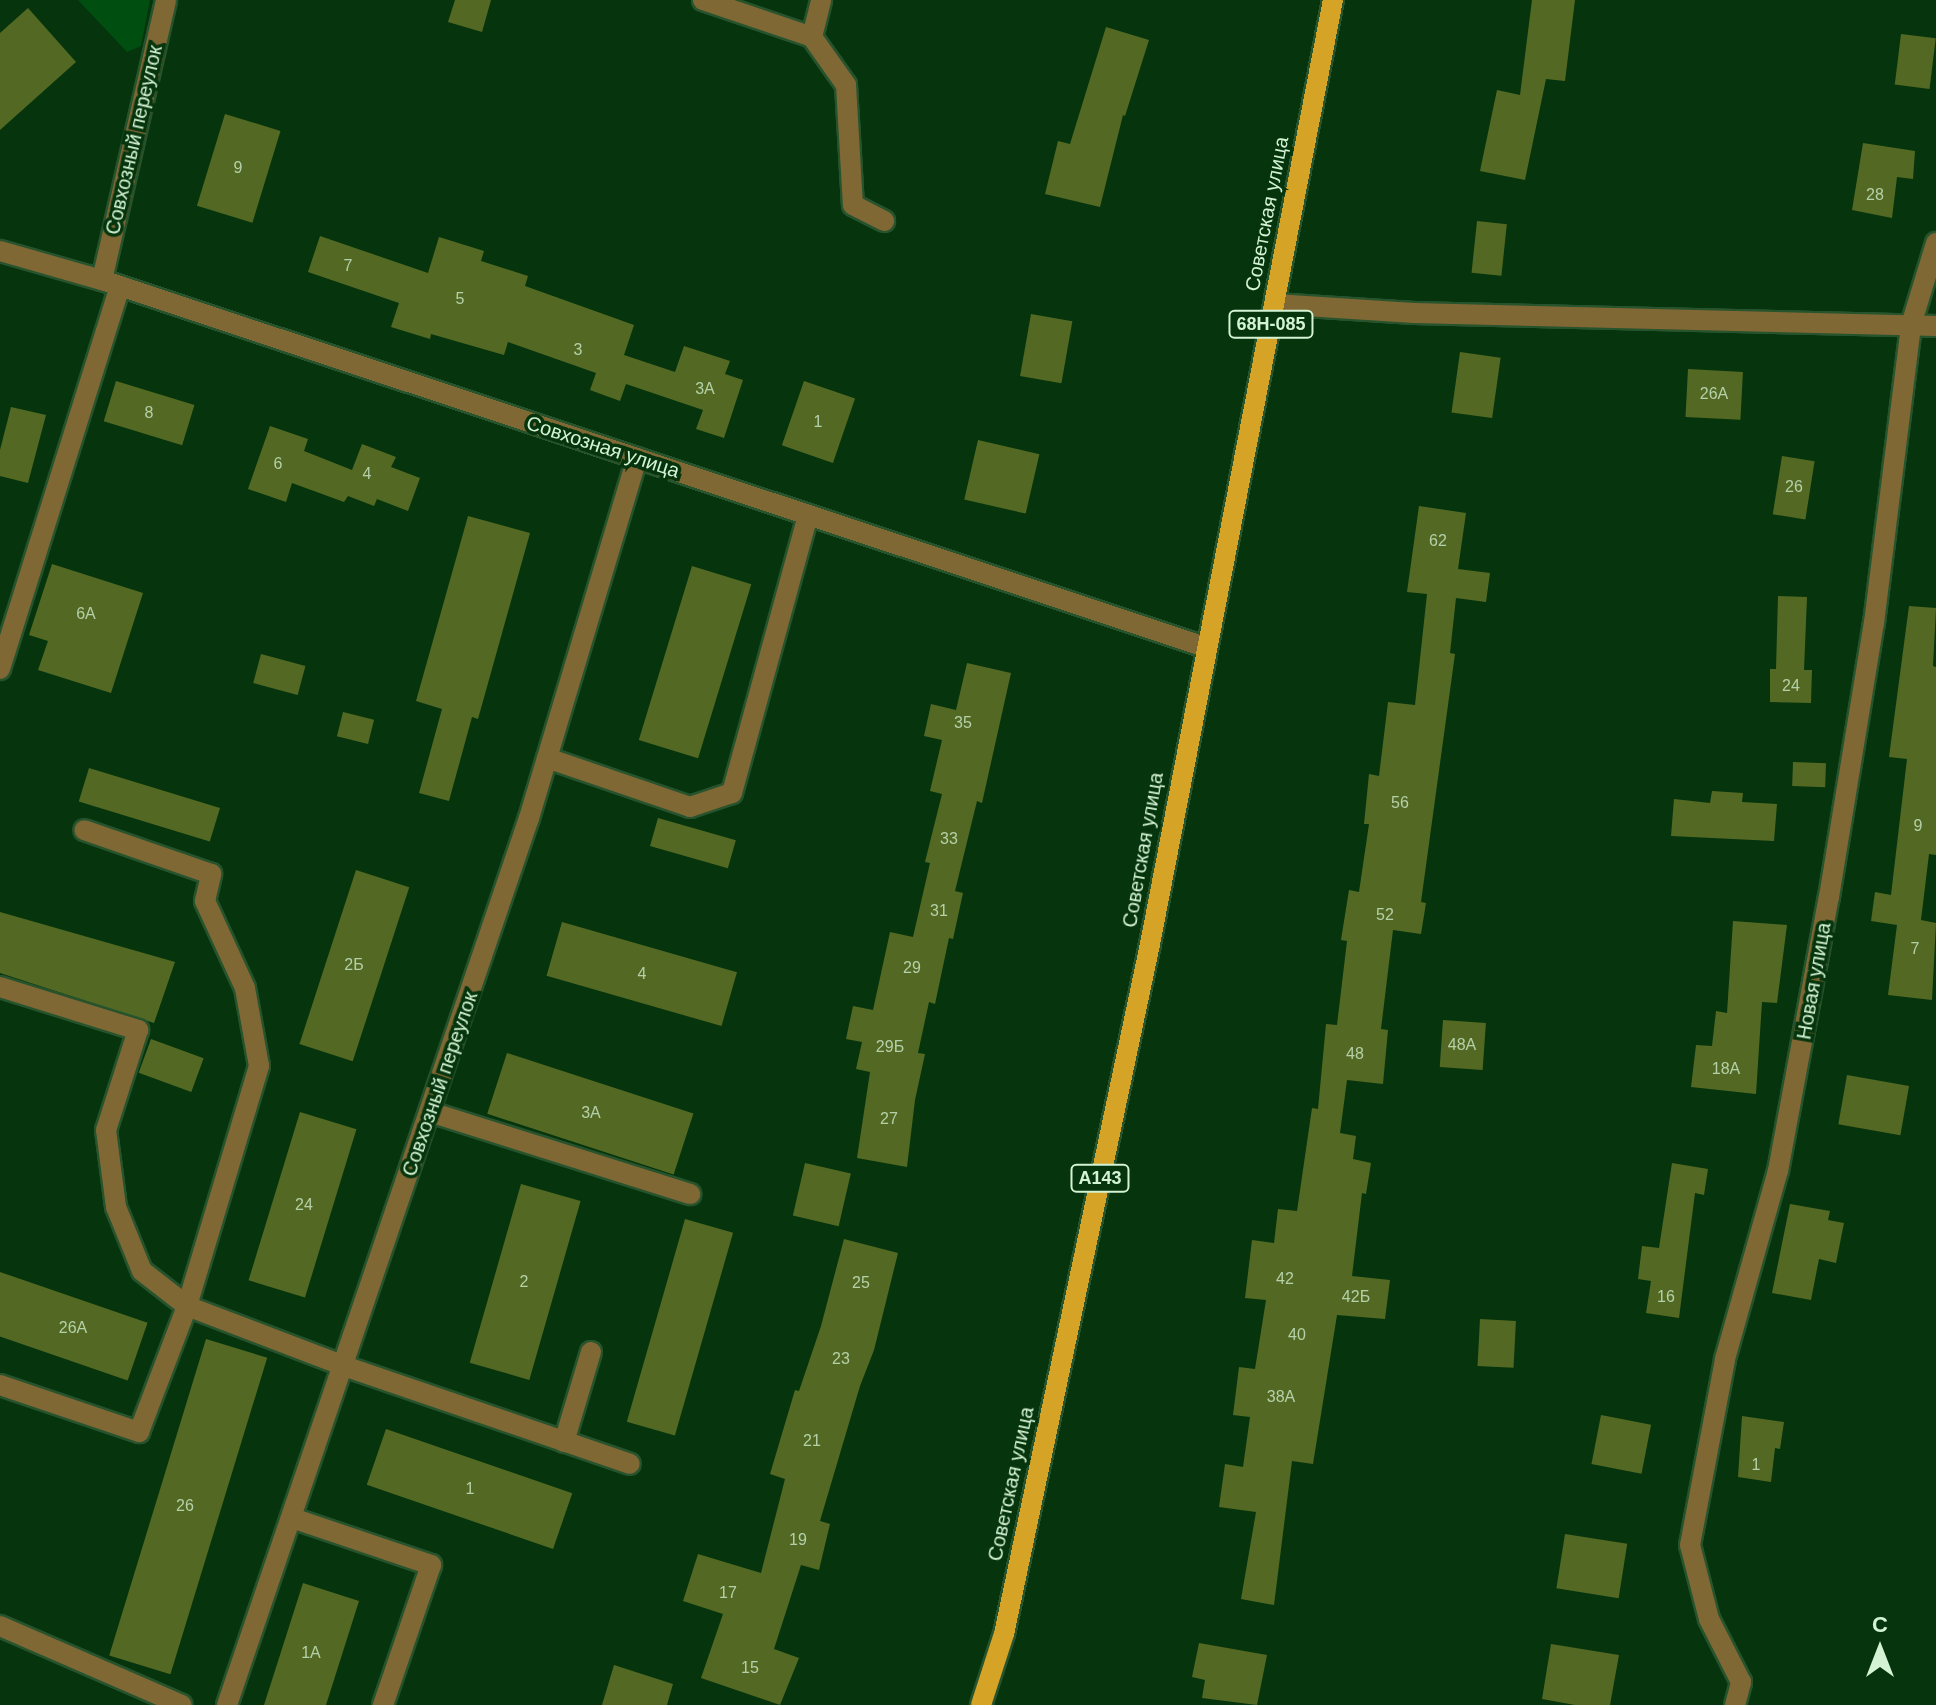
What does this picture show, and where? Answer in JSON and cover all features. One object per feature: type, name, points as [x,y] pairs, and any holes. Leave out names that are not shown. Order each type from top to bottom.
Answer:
[{"type":"main road","name":"Советская улица","points":[[981,1705],[1004,1634],[1150,944],[1205,647],[1333,0]]},
{"type":"street","name":"Совхозный переулок","points":[[0,669],[9,619],[111,284],[166,0]]},
{"type":"street","points":[[703,0],[812,37],[846,85],[853,205],[884,221]]},
{"type":"street","points":[[812,37],[821,0]]},
{"type":"street","name":"Новая улица","points":[[1735,1705],[1741,1682],[1709,1619],[1690,1545],[1725,1359],[1778,1171],[1829,897],[1874,623],[1911,325],[1936,243]]},
{"type":"street","name":"Совхозная улица","points":[[0,251],[111,284],[1205,647]]},
{"type":"street","points":[[1275,304],[1414,313],[1936,326]]},
{"type":"street","name":"Совхозный переулок","points":[[227,1705],[430,1112],[547,758],[637,458]]},
{"type":"street","points":[[547,758],[690,807],[732,793],[808,515]]},
{"type":"street","points":[[0,1385],[139,1432],[187,1306],[259,1066],[245,988],[205,901],[211,874],[84,830]]},
{"type":"street","points":[[0,987],[138,1030],[106,1130],[116,1207],[142,1271],[187,1306],[344,1366],[630,1464]]},
{"type":"street","points":[[430,1112],[690,1194]]},
{"type":"street","points":[[564,1442],[591,1352]]},
{"type":"street","points":[[292,1518],[431,1565],[383,1705]]},
{"type":"street","points":[[0,1626],[182,1705]]},
{"type":"green space","points":[[78,0],[150,0],[141,46],[127,52]]},
{"type":"building","points":[[455,0],[491,0],[482,32],[448,22]]},
{"type":"building","points":[[1532,0],[1575,0],[1565,81],[1546,79],[1525,180],[1480,171],[1497,90],[1520,95]]},
{"type":"building","points":[[28,8],[76,62],[0,130],[0,33]]},
{"type":"building","points":[[1106,27],[1149,40],[1123,115],[1100,207],[1045,194],[1058,141],[1070,144]]},
{"type":"building","points":[[1901,34],[1936,38],[1930,89],[1895,85]]},
{"type":"building","points":[[225,114],[280,131],[252,223],[197,206]]},
{"type":"building","points":[[1863,143],[1915,151],[1913,179],[1897,177],[1892,218],[1852,210]]},
{"type":"building","points":[[1477,221],[1507,224],[1501,276],[1472,273]]},
{"type":"building","points":[[320,236],[428,273],[439,237],[484,251],[481,261],[528,276],[525,286],[634,325],[624,355],[675,372],[684,346],[730,361],[725,374],[743,380],[724,438],[696,429],[703,410],[626,384],[620,401],[590,390],[596,373],[508,342],[504,355],[431,334],[430,339],[391,327],[399,303],[308,272]]},
{"type":"building","points":[[1031,314],[1072,321],[1061,383],[1020,376]]},
{"type":"building","points":[[1460,352],[1501,358],[1492,418],[1452,412]]},
{"type":"building","points":[[1688,369],[1743,372],[1740,420],[1685,417]]},
{"type":"building","points":[[116,381],[194,405],[182,445],[104,421]]},
{"type":"building","points":[[804,381],[855,399],[833,463],[782,445]]},
{"type":"building","points":[[11,407],[46,415],[28,483],[0,476],[0,450]]},
{"type":"building","points":[[270,426],[308,439],[304,451],[352,470],[362,444],[396,457],[391,467],[420,478],[408,511],[377,499],[374,506],[348,496],[344,502],[292,483],[286,502],[248,489]]},
{"type":"building","points":[[978,440],[1039,454],[1026,514],[964,499]]},
{"type":"building","points":[[1782,456],[1815,461],[1805,519],[1773,514]]},
{"type":"building","points":[[1419,506],[1466,513],[1458,569],[1490,573],[1486,602],[1456,598],[1450,653],[1455,654],[1421,902],[1426,903],[1421,934],[1393,930],[1381,1029],[1388,1030],[1383,1084],[1347,1080],[1340,1133],[1356,1136],[1353,1159],[1371,1163],[1366,1194],[1362,1193],[1352,1276],[1390,1280],[1385,1319],[1337,1315],[1313,1464],[1292,1461],[1274,1605],[1241,1599],[1256,1512],[1219,1507],[1225,1464],[1243,1467],[1250,1417],[1233,1415],[1239,1367],[1255,1369],[1266,1300],[1245,1298],[1252,1240],[1274,1243],[1278,1209],[1297,1211],[1312,1108],[1318,1109],[1326,1024],[1337,1025],[1347,941],[1341,940],[1349,890],[1359,892],[1369,824],[1364,824],[1369,774],[1379,776],[1388,702],[1415,705],[1427,594],[1407,592]]},
{"type":"building","points":[[468,516],[530,533],[478,719],[472,717],[449,801],[419,793],[442,709],[416,701]]},
{"type":"building","points":[[52,564],[143,593],[111,693],[38,670],[48,641],[29,635]]},
{"type":"building","points":[[692,566],[751,584],[698,758],[639,740]]},
{"type":"building","points":[[1778,596],[1807,597],[1804,670],[1812,670],[1811,703],[1770,702],[1770,669],[1776,669]]},
{"type":"building","points":[[1909,606],[1936,608],[1933,666],[1936,667],[1936,855],[1929,854],[1921,920],[1936,923],[1932,1000],[1888,995],[1897,925],[1871,921],[1875,892],[1891,895],[1907,759],[1889,757]]},
{"type":"building","points":[[261,654],[305,666],[298,695],[253,683]]},
{"type":"building","points":[[967,663],[1011,673],[982,803],[977,801],[955,891],[963,893],[953,939],[949,938],[935,1004],[929,1002],[918,1053],[925,1054],[915,1100],[907,1167],[857,1158],[870,1072],[856,1069],[862,1042],[846,1039],[853,1006],[873,1010],[890,932],[913,937],[930,863],[925,862],[942,794],[930,791],[942,740],[924,736],[931,704],[956,710]]},
{"type":"building","points":[[343,712],[374,720],[368,744],[337,736]]},
{"type":"building","points":[[1793,762],[1826,763],[1825,787],[1792,786]]},
{"type":"building","points":[[89,768],[220,808],[210,842],[79,801]]},
{"type":"building","points":[[1712,791],[1743,793],[1742,802],[1777,804],[1774,841],[1671,836],[1674,799],[1710,803]]},
{"type":"building","points":[[658,818],[736,840],[728,868],[650,846]]},
{"type":"building","points":[[356,870],[409,887],[353,1061],[299,1044]]},
{"type":"building","points":[[0,912],[175,962],[154,1023],[0,973]]},
{"type":"building","points":[[1733,921],[1787,925],[1777,1003],[1762,1002],[1756,1094],[1691,1087],[1696,1045],[1712,1046],[1716,1011],[1727,1013]]},
{"type":"building","points":[[562,922],[737,972],[722,1026],[547,976]]},
{"type":"building","points":[[1443,1020],[1486,1023],[1483,1070],[1440,1067]]},
{"type":"building","points":[[151,1039],[204,1058],[191,1092],[139,1073]]},
{"type":"building","points":[[507,1053],[693,1114],[674,1174],[487,1114]]},
{"type":"building","points":[[1847,1075],[1909,1086],[1900,1135],[1838,1124]]},
{"type":"building","points":[[300,1112],[356,1129],[305,1298],[249,1280]]},
{"type":"building","points":[[805,1163],[851,1174],[839,1226],[793,1216]]},
{"type":"building","points":[[1672,1163],[1708,1169],[1704,1195],[1695,1193],[1679,1318],[1646,1313],[1651,1281],[1638,1279],[1642,1246],[1659,1248]]},
{"type":"building","points":[[521,1184],[581,1201],[529,1380],[470,1363]]},
{"type":"building","points":[[1790,1204],[1830,1211],[1828,1220],[1844,1223],[1836,1263],[1819,1259],[1811,1300],[1772,1293]]},
{"type":"building","points":[[685,1219],[733,1233],[675,1436],[627,1422]]},
{"type":"building","points":[[844,1239],[898,1253],[874,1350],[860,1386],[820,1521],[830,1524],[819,1570],[801,1565],[774,1649],[799,1658],[780,1705],[701,1678],[723,1614],[683,1601],[698,1554],[761,1573],[785,1479],[770,1474],[795,1390],[799,1391],[821,1326]]},
{"type":"building","points":[[0,1272],[148,1323],[128,1380],[0,1337]]},
{"type":"building","points":[[1480,1319],[1516,1321],[1513,1368],[1478,1366]]},
{"type":"building","points":[[206,1339],[267,1358],[170,1674],[109,1656]]},
{"type":"building","points":[[1601,1415],[1651,1425],[1642,1474],[1591,1464]]},
{"type":"building","points":[[1742,1416],[1784,1422],[1780,1449],[1775,1448],[1771,1482],[1738,1477]]},
{"type":"building","points":[[386,1429],[572,1493],[553,1549],[367,1485]]},
{"type":"building","points":[[1565,1534],[1627,1544],[1619,1598],[1556,1588]]},
{"type":"building","points":[[303,1583],[359,1601],[326,1705],[264,1705]]},
{"type":"building","points":[[1199,1643],[1267,1655],[1257,1705],[1202,1698],[1205,1680],[1192,1677]]},
{"type":"building","points":[[1551,1644],[1619,1655],[1610,1705],[1575,1705],[1542,1699]]},
{"type":"building","points":[[614,1665],[673,1684],[667,1705],[602,1705]]}]
